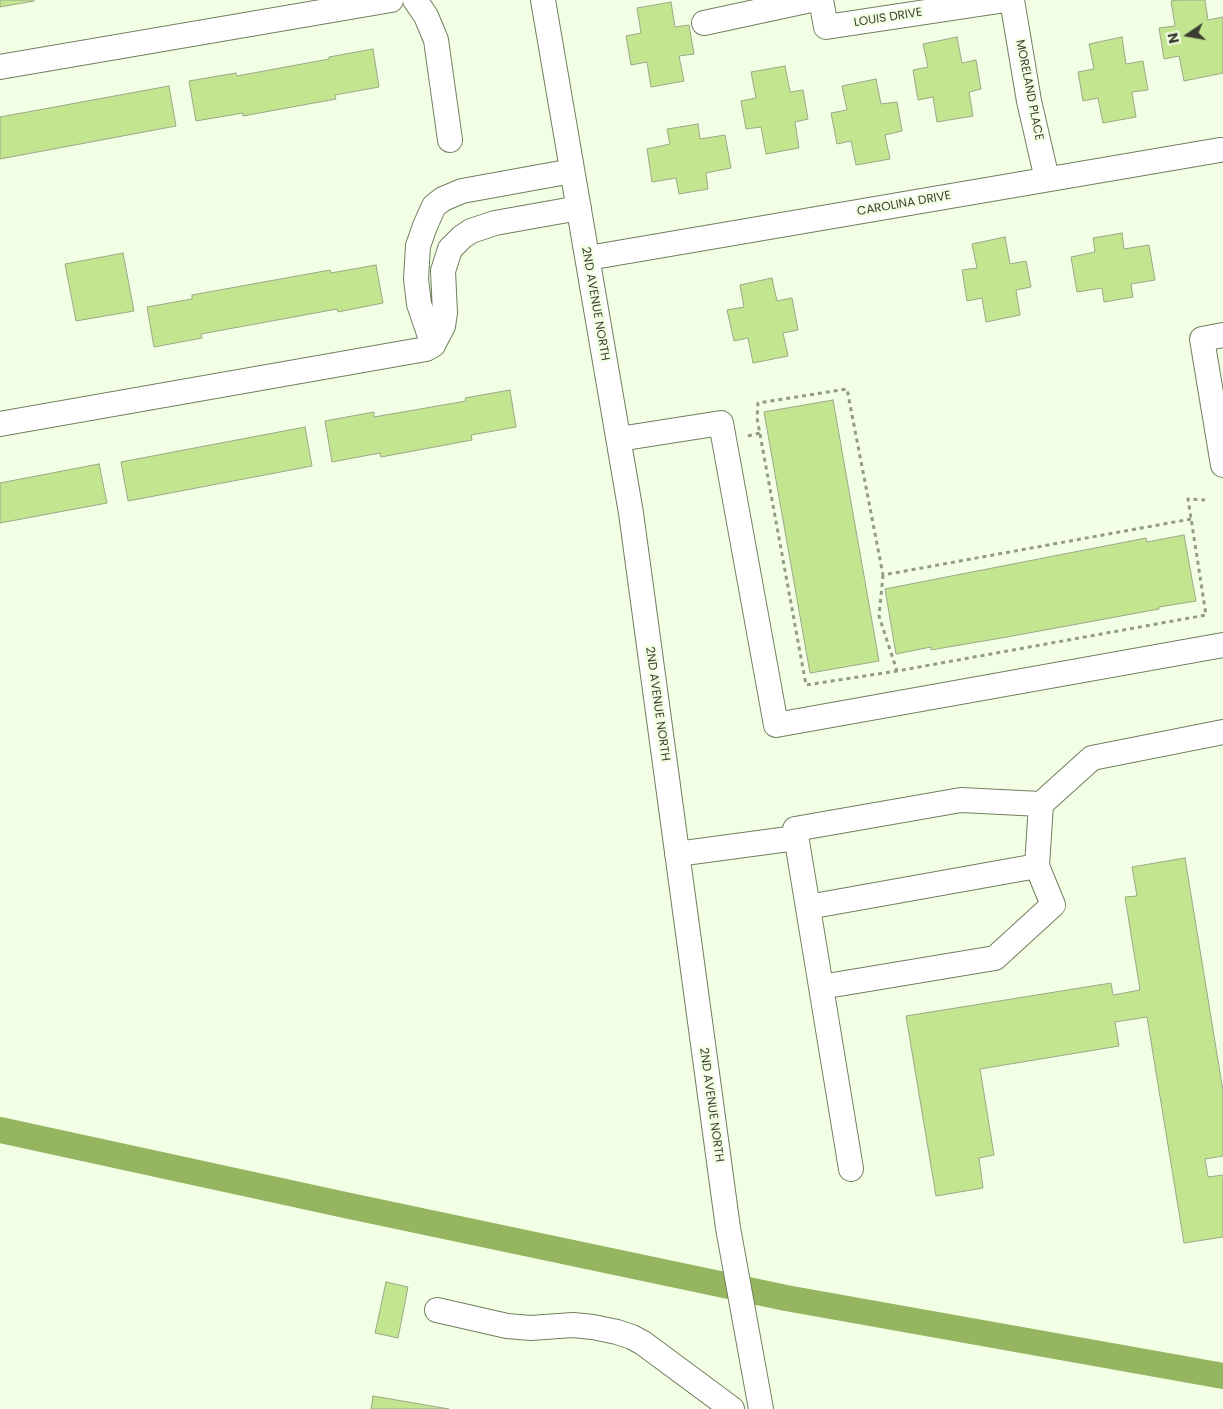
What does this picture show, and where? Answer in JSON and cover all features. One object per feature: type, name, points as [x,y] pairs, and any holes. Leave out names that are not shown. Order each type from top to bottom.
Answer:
[{"type":"street","points":[[0,67],[391,0]]},
{"type":"street","points":[[415,0],[426,16],[436,40],[450,140]]},
{"type":"street","name":"2ND AVENUE NORTH","points":[[543,0],[632,523],[728,1228],[761,1409]]},
{"type":"street","points":[[704,23],[811,0]]},
{"type":"street","name":"LOUIS DRIVE","points":[[821,0],[826,27],[1006,0]]},
{"type":"street","name":"MORELAND PLACE","points":[[1012,0],[1029,101],[1047,179]]},
{"type":"street","name":"CAROLINA DRIVE","points":[[588,258],[1220,150]]},
{"type":"street","points":[[433,346],[419,304],[416,279],[418,246],[434,206],[443,199],[468,190],[572,171]]},
{"type":"street","points":[[0,424],[426,349],[433,346],[443,326],[445,313],[443,271],[450,249],[462,237],[471,231],[495,223],[579,208]]},
{"type":"street","points":[[1223,335],[1202,339],[1223,465]]},
{"type":"street","points":[[618,440],[721,423],[776,725],[1223,645]]},
{"type":"street","points":[[821,987],[995,958],[1053,905],[1037,866],[1041,804],[1092,758],[1223,732]]},
{"type":"street","points":[[851,1169],[795,829],[961,800],[1041,804]]},
{"type":"street","points":[[677,854],[796,838]]},
{"type":"street","points":[[808,908],[1037,866]]},
{"type":"street","points":[[437,1310],[507,1326],[531,1328],[573,1325],[593,1326],[632,1337],[643,1343],[732,1409]]},
{"type":"path","points":[[897,671],[879,616],[883,576],[847,389],[758,403],[757,418],[806,685],[897,671],[1206,616],[1188,499],[1206,500]]},
{"type":"path","points":[[743,437],[760,433]]},
{"type":"path","points":[[883,576],[1190,519]]},
{"type":"building","points":[[0,0],[34,0],[34,1],[0,7]]},
{"type":"building","points":[[1205,0],[1208,20],[1223,17],[1223,73],[1184,81],[1179,56],[1164,59],[1159,28],[1175,26],[1171,1]]},
{"type":"building","points":[[671,2],[675,27],[689,25],[694,54],[679,56],[684,81],[651,87],[647,62],[631,65],[626,36],[641,33],[637,8]]},
{"type":"building","points":[[957,37],[962,63],[976,60],[981,89],[969,92],[973,116],[937,122],[933,97],[918,100],[913,70],[928,67],[923,44]]},
{"type":"building","points":[[1122,37],[1126,64],[1143,61],[1148,90],[1132,92],[1136,117],[1103,123],[1098,98],[1083,101],[1078,72],[1094,69],[1089,44]]},
{"type":"building","points":[[373,49],[379,87],[335,95],[336,99],[243,116],[243,113],[196,121],[189,81],[236,73],[237,76]]},
{"type":"building","points":[[785,66],[790,92],[803,90],[808,119],[795,122],[799,148],[766,154],[761,127],[746,129],[741,101],[756,98],[751,72]]},
{"type":"building","points":[[876,79],[881,104],[897,102],[902,131],[885,135],[890,159],[856,165],[851,141],[837,144],[831,113],[847,110],[842,86]]},
{"type":"building","points":[[169,86],[176,126],[0,159],[0,117]]},
{"type":"building","points":[[698,124],[700,139],[725,135],[731,168],[706,173],[708,189],[679,194],[676,178],[652,182],[647,149],[670,144],[667,129]]},
{"type":"building","points":[[1122,233],[1124,249],[1149,245],[1155,280],[1131,284],[1133,297],[1104,302],[1102,288],[1077,292],[1071,257],[1095,252],[1093,238]]},
{"type":"building","points":[[1005,237],[1010,264],[1026,261],[1031,287],[1016,290],[1020,315],[986,322],[982,298],[967,301],[962,270],[977,268],[972,244]]},
{"type":"building","points":[[123,253],[134,311],[76,321],[65,264]]},
{"type":"building","points":[[376,265],[383,303],[338,312],[337,309],[201,334],[202,338],[154,347],[147,307],[192,299],[192,295],[330,270],[331,273]]},
{"type":"building","points":[[772,278],[777,301],[792,298],[798,330],[783,333],[788,356],[753,363],[748,338],[734,341],[727,310],[744,307],[740,285]]},
{"type":"building","points":[[510,390],[516,427],[471,435],[472,440],[381,457],[380,453],[332,462],[325,421],[374,412],[374,417],[466,401],[465,398]]},
{"type":"building","points":[[833,400],[879,661],[810,673],[764,412]]},
{"type":"building","points":[[305,427],[312,466],[128,501],[121,462]]},
{"type":"building","points":[[99,464],[107,503],[0,523],[0,483]]},
{"type":"building","points":[[1184,535],[1196,601],[1007,637],[931,650],[931,647],[896,654],[885,589],[1146,538],[1147,542]]},
{"type":"building","points":[[1185,858],[1223,1091],[1223,1156],[1205,1159],[1208,1177],[1223,1175],[1223,1237],[1184,1243],[1147,1017],[1115,1022],[1119,1046],[980,1069],[994,1155],[979,1158],[983,1188],[936,1196],[906,1016],[1111,983],[1113,995],[1140,990],[1125,897],[1137,896],[1132,867]]},
{"type":"building","points":[[386,1282],[408,1287],[398,1338],[375,1333]]},
{"type":"building","points":[[373,1396],[449,1409],[371,1409]]},
{"type":"waterway","points":[[0,1130],[786,1298],[1223,1376]]}]
